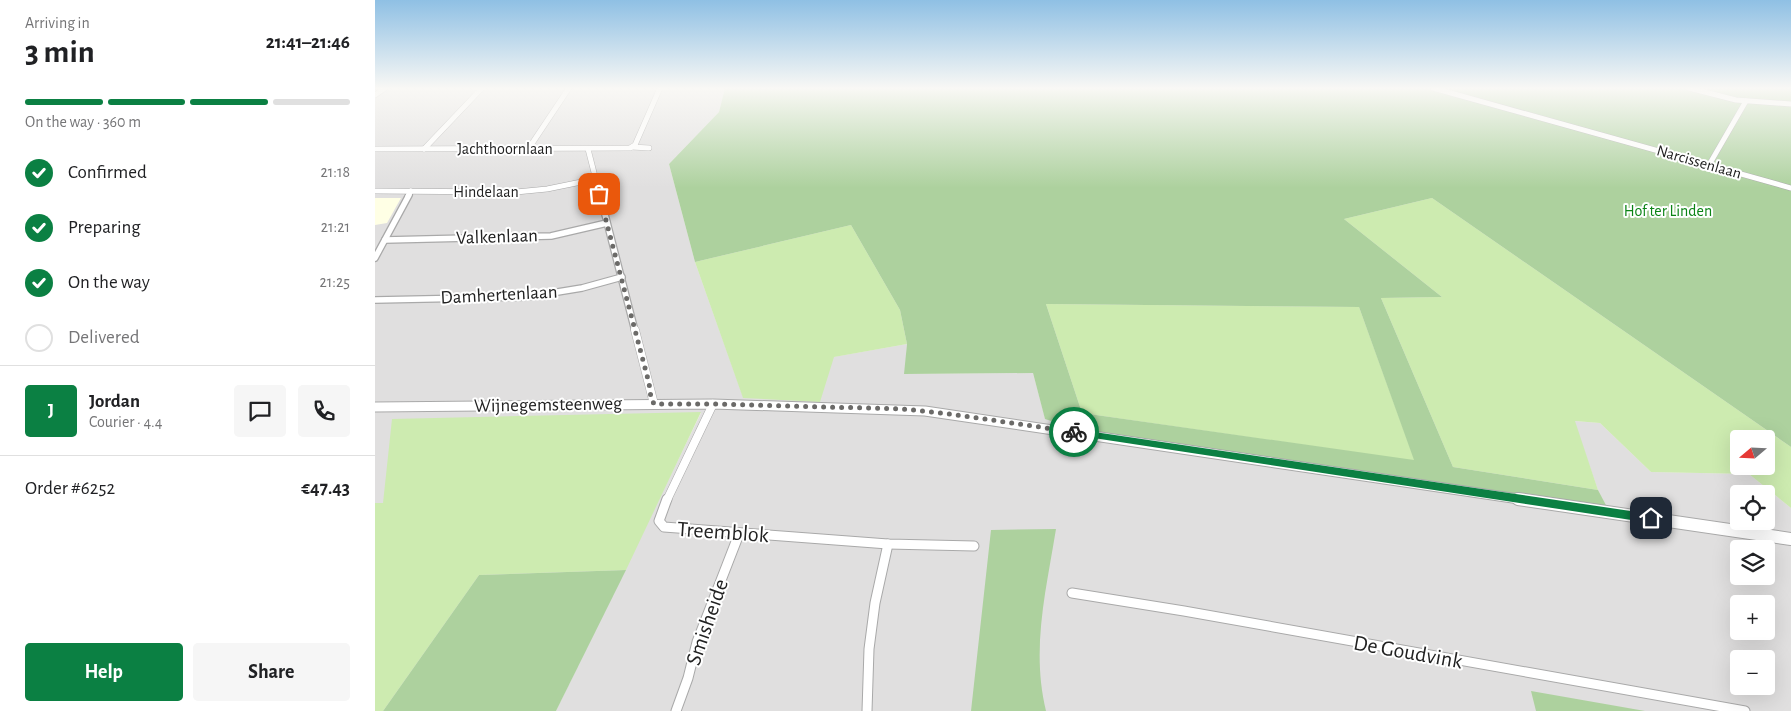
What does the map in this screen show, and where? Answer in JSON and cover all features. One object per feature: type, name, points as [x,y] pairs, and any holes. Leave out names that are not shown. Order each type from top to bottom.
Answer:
[{"type":"street","points":[[424,149],[450,121]]},
{"type":"street","points":[[529,148],[547,121]]},
{"type":"street","points":[[633,147],[645,121]]},
{"type":"street","name":"Narcissenlaan","points":[[1550,121],[1791,188]]},
{"type":"street","points":[[1709,166],[1735,121]]},
{"type":"street","name":"Jachthoornlaan","points":[[375,149],[649,148]]},
{"type":"street","points":[[588,149],[654,404]]},
{"type":"street","name":"Hindelaan","points":[[375,191],[516,192],[547,190],[596,179]]},
{"type":"street","points":[[375,258],[411,191]]},
{"type":"street","name":"Valkenlaan","points":[[385,240],[551,236],[607,223]]},
{"type":"street","name":"Damhertenlaan","points":[[375,300],[527,296],[582,288],[621,277]]},
{"type":"street","name":"Wijnegemsteenweg","points":[[375,407],[713,404],[903,409],[950,414],[1791,539]]},
{"type":"street","name":"Treemblok","points":[[713,404],[662,510],[659,521],[664,527],[888,544],[974,546]]},
{"type":"street","name":"Smisheide","points":[[676,711],[688,678],[697,642],[739,534]]},
{"type":"street","points":[[867,711],[869,649],[875,603],[888,544]]},
{"type":"street","name":"De Goudvink","points":[[1072,593],[1185,611],[1305,634],[1745,711]]},
{"type":"shaded area","points":[[375,121],[710,121],[669,164],[695,262],[743,397],[833,357],[907,344],[905,374],[1033,373],[1045,418],[1607,509],[1598,490],[1574,421],[1600,423],[1651,472],[1750,475],[1763,485],[1730,485],[1730,530],[1775,530],[1775,495],[1791,508],[1791,711],[556,711],[701,413],[589,416],[383,503],[375,503]]},
{"type":"shaded area","points":[[375,198],[401,198],[387,223],[375,225]]},
{"type":"green space","name":"Hof ter Linden","points":[[710,121],[1791,121],[1791,447],[1775,436],[1775,430],[1766,430],[1432,198],[1344,219],[1442,297],[1381,298],[1453,467],[1598,490],[1608,509],[1082,431],[1045,419],[1033,373],[904,374],[907,344],[900,310],[851,225],[695,262],[669,164]],"holes":[[[1046,304],[1359,307],[1414,460],[1082,413]]]},
{"type":"green space","points":[[1432,198],[1766,430],[1730,430],[1730,474],[1651,472],[1600,423],[1575,421],[1598,490],[1453,467],[1381,298],[1442,297],[1344,219]]},
{"type":"green space","points":[[851,225],[900,310],[907,344],[834,357],[820,402],[743,398],[695,262]]},
{"type":"green space","points":[[1046,304],[1359,307],[1415,461],[1082,413]]},
{"type":"green space","points":[[701,412],[626,570],[479,575],[383,711],[375,711],[375,503],[383,503],[392,419]]},
{"type":"green space","points":[[1775,436],[1791,447],[1791,508],[1775,495],[1775,485],[1763,485],[1750,475],[1775,475]]},
{"type":"green space","points":[[1056,529],[1044,597],[1040,643],[1042,688],[1046,711],[971,711],[991,530]]},
{"type":"green space","points":[[626,570],[556,711],[383,711],[479,575]]},
{"type":"green space","points":[[1531,691],[1645,711],[1536,711]]},
{"type":"way so far","points":[[599,194],[654,404],[681,403],[903,409],[1074,432]]},
{"type":"route","points":[[1074,432],[1651,518]]}]
